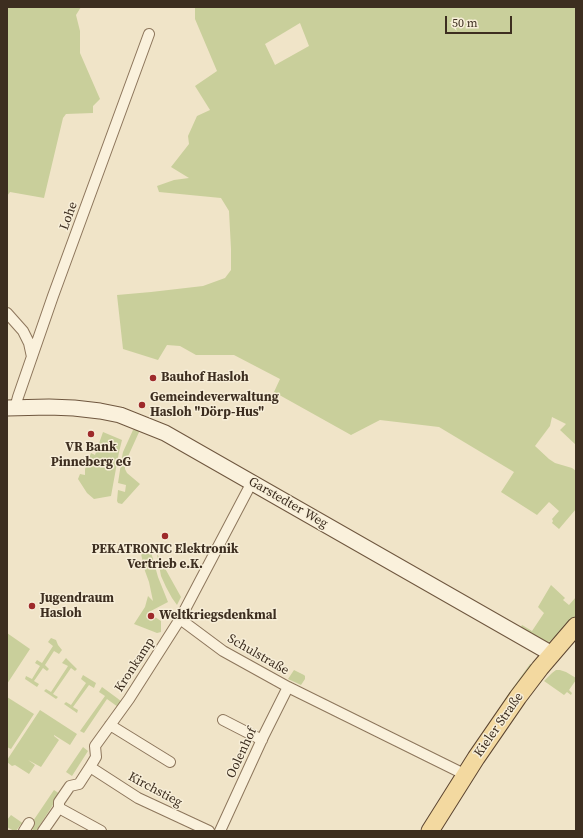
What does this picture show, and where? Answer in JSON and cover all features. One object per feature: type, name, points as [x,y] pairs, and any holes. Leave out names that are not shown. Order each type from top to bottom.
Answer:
[{"type":"main road","name":"Garstedter Weg","points":[[11,408],[49,407],[100,411],[120,415],[165,433],[552,654]]},
{"type":"main road","name":"Kieler Straße","points":[[430,831],[476,758],[510,708],[536,672],[576,626]]},
{"type":"street","name":"Lohe","points":[[11,408],[32,357],[149,34]]},
{"type":"street","points":[[7,313],[23,331],[29,342],[32,357]]},
{"type":"street","points":[[180,619],[252,482]]},
{"type":"street","name":"Schulstraße","points":[[180,619],[223,651],[288,686],[466,775]]},
{"type":"street","name":"Kronkamp","points":[[43,831],[59,808],[59,802],[70,786],[79,784],[90,767],[96,757],[95,746],[132,694],[180,619]]},
{"type":"street","name":"Oolenhof","points":[[220,831],[288,686]]},
{"type":"street","points":[[223,720],[262,740]]},
{"type":"street","points":[[110,725],[170,762]]},
{"type":"street","name":"Kirchstieg","points":[[90,767],[138,798],[209,831]]},
{"type":"street","points":[[59,808],[101,831]]},
{"type":"green space","points":[[7,7],[81,7],[76,15],[80,31],[80,53],[100,99],[93,106],[93,113],[66,114],[63,118],[44,198],[10,192],[7,196]]},
{"type":"green space","points":[[195,7],[576,7],[576,445],[560,430],[566,424],[552,417],[550,426],[535,446],[555,463],[572,468],[576,471],[576,509],[559,529],[552,523],[552,519],[559,511],[549,502],[537,515],[501,492],[514,472],[439,427],[380,420],[351,435],[274,392],[280,379],[234,355],[196,355],[180,346],[167,345],[158,360],[123,349],[117,295],[203,286],[225,278],[231,270],[229,211],[221,198],[159,192],[157,186],[174,180],[189,178],[171,167],[189,144],[188,136],[197,116],[210,110],[195,86],[217,71],[195,19]],"holes":[[[300,23],[309,46],[275,65],[265,44]]]},
{"type":"green space","points":[[138,428],[140,430],[125,463],[125,469],[127,473],[140,484],[122,504],[118,503],[117,501],[118,490],[125,492],[126,485],[118,483],[123,452],[133,430]]},
{"type":"green space","points":[[103,432],[122,440],[111,496],[94,499],[87,493],[78,479],[80,474],[85,475],[85,469],[91,453],[95,455]]},
{"type":"green space","points":[[151,552],[158,577],[168,602],[147,613],[150,620],[153,620],[155,617],[161,621],[161,632],[157,633],[134,624],[145,607],[148,596],[153,601],[141,554]]},
{"type":"green space","points":[[157,554],[181,597],[177,605],[161,576]]},
{"type":"green space","points":[[551,585],[565,598],[563,600],[569,605],[576,597],[576,615],[554,638],[549,642],[543,642],[520,629],[522,625],[532,631],[544,613],[538,607]]},
{"type":"green space","points":[[7,633],[30,649],[7,684]]},
{"type":"green space","points":[[51,638],[56,640],[62,650],[59,654],[54,651],[45,665],[49,669],[47,671],[43,668],[34,681],[39,684],[37,687],[25,679],[26,676],[32,679],[40,666],[35,663],[37,660],[42,663],[53,646],[48,642]]},
{"type":"green space","points":[[66,658],[77,669],[75,671],[71,668],[53,694],[58,697],[56,699],[44,691],[46,689],[51,692],[68,666],[62,663]]},
{"type":"green space","points":[[530,664],[532,664],[482,736],[507,696]]},
{"type":"green space","points":[[294,670],[305,676],[305,679],[301,685],[288,679]]},
{"type":"green space","points":[[556,670],[566,672],[576,678],[569,690],[572,693],[571,695],[567,692],[564,695],[544,681]]},
{"type":"green space","points":[[83,675],[96,683],[94,688],[89,685],[73,707],[78,710],[77,713],[64,704],[66,702],[71,705],[86,683],[81,679]]},
{"type":"green space","points":[[102,687],[122,702],[118,707],[107,699],[84,733],[80,731],[105,696],[99,692]]},
{"type":"green space","points":[[7,697],[34,714],[11,749],[7,747]]},
{"type":"green space","points":[[40,710],[77,734],[70,745],[54,735],[59,740],[41,767],[28,760],[35,765],[29,774],[15,765],[12,766],[7,762],[7,760]]},
{"type":"green space","points":[[83,747],[88,751],[72,776],[66,772]]},
{"type":"green space","points":[[54,790],[60,794],[35,831],[29,827]]},
{"type":"green space","points":[[11,815],[24,824],[21,824],[16,831],[7,827],[7,820]]},
{"type":"place","name":"Bauhof Hasloh","points":[[153,378]]},
{"type":"place","name":"Gemeindeverwaltung Hasloh \"Dörp-Hus\"","points":[[142,405]]},
{"type":"place","name":"VR Bank Pinneberg eG","points":[[91,434]]},
{"type":"place","name":"PEKATRONIC Elektronik Vertrieb e.K.","points":[[165,536]]},
{"type":"place","name":"Jugendraum Hasloh","points":[[32,606]]},
{"type":"place","name":"Weltkriegsdenkmal","points":[[151,616]]}]
